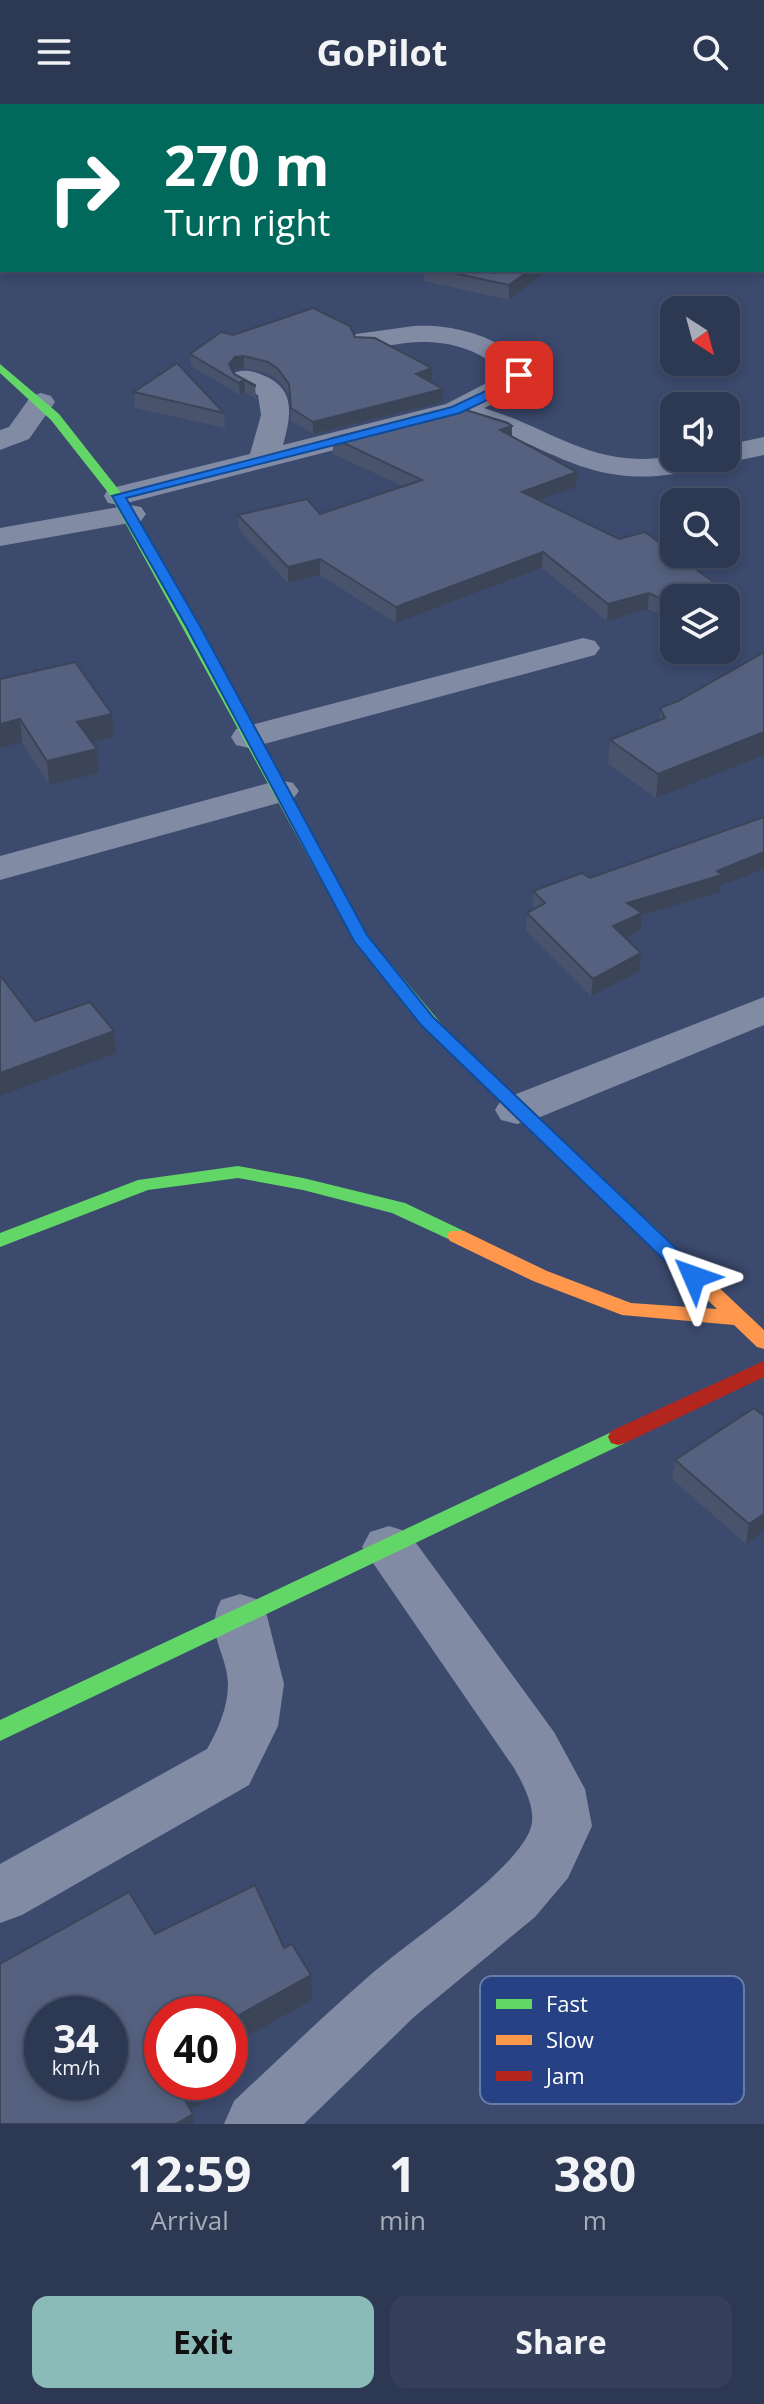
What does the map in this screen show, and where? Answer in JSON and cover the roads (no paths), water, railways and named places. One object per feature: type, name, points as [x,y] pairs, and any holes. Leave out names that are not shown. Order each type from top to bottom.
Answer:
[{"type":"street","points":[[0,537],[125,505],[262,461],[400,422],[456,410],[510,385],[519,375],[515,365],[490,350],[442,335],[366,340]]},
{"type":"street","points":[[0,367],[41,402],[89,455],[125,505],[360,937],[427,1021],[764,1342]]},
{"type":"street","points":[[246,378],[271,391],[276,401],[272,435],[262,461]]},
{"type":"street","points":[[0,441],[19,433],[41,402]]},
{"type":"street","points":[[456,410],[483,414],[602,465],[660,468]]},
{"type":"street","points":[[740,451],[764,446]]},
{"type":"street","points":[[249,737],[583,648]]},
{"type":"street","points":[[0,868],[280,791]]},
{"type":"street","points":[[517,1110],[764,1010]]},
{"type":"street","points":[[0,1240],[145,1184],[238,1172],[303,1184],[398,1208],[540,1276],[629,1310],[738,1318]]},
{"type":"street","points":[[0,1731],[764,1368]]},
{"type":"street","points":[[257,2124],[392,1996],[513,1897],[547,1859],[562,1826],[556,1789],[534,1750],[389,1547]]},
{"type":"street","points":[[0,1895],[228,1767],[249,1726],[256,1684],[240,1616]]}]
